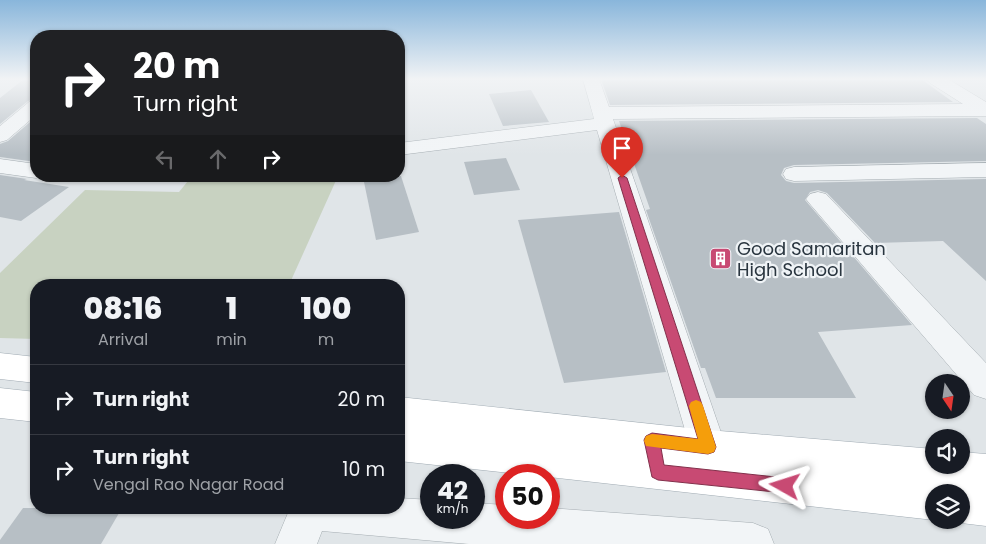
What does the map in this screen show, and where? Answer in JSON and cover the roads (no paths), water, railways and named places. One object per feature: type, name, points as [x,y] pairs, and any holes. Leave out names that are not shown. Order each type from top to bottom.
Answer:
[{"type":"main road","points":[[0,366],[30,369]]},
{"type":"main road","points":[[0,403],[30,406]]},
{"type":"main road","points":[[405,413],[655,456],[708,447],[925,498]]},
{"type":"main road","points":[[405,444],[655,456],[817,473],[986,472]]},
{"type":"main road","points":[[970,504],[986,506]]},
{"type":"street","points":[[599,104],[708,447]]},
{"type":"street","points":[[405,148],[604,118],[986,109]]},
{"type":"street","points":[[0,136],[30,111]]},
{"type":"street","points":[[0,166],[30,170]]},
{"type":"street","points":[[794,174],[986,170]]},
{"type":"street","points":[[818,199],[986,385]]},
{"type":"street","points":[[306,520],[394,518],[753,544]]},
{"type":"place","name":"Good Samaritan High School","points":[[721,258]]}]
